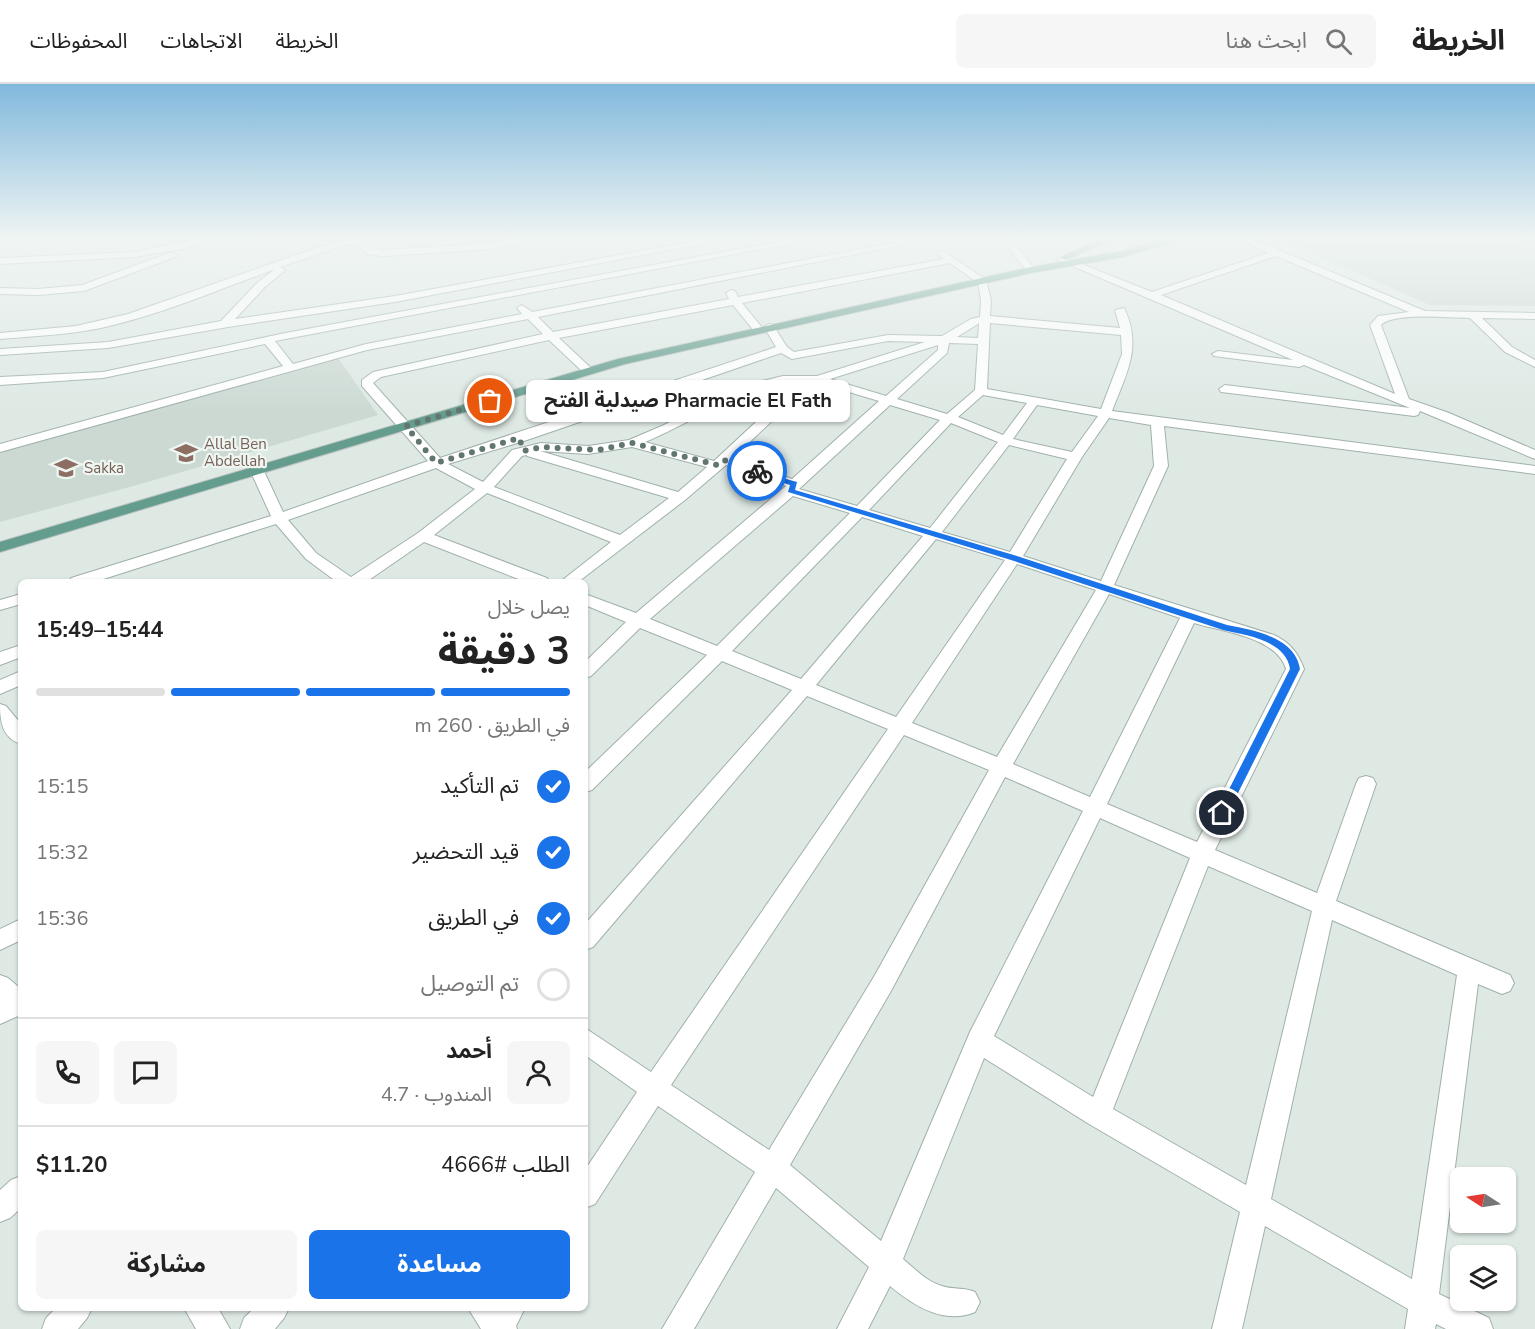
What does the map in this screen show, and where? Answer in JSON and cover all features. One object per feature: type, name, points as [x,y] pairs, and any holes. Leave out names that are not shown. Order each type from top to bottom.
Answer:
[{"type":"main road","points":[[0,547],[622,361],[916,296]]},
{"type":"street","points":[[0,336],[102,325],[187,296]]},
{"type":"street","points":[[222,329],[251,296]]},
{"type":"street","points":[[0,352],[108,345],[222,329],[410,296]]},
{"type":"street","points":[[0,381],[80,378],[210,348],[268,340],[497,296]]},
{"type":"street","points":[[510,296],[588,371]]},
{"type":"street","points":[[0,448],[366,347],[529,314],[601,296]]},
{"type":"street","points":[[732,296],[818,379]]},
{"type":"street","points":[[621,541],[485,489],[436,463],[366,383],[369,378],[377,374],[550,336],[766,296]]},
{"type":"street","points":[[981,391],[985,296]]},
{"type":"street","points":[[1152,296],[1377,392],[1445,416],[1535,455]]},
{"type":"street","points":[[1381,296],[1424,314]]},
{"type":"street","points":[[451,305],[469,326]]},
{"type":"street","points":[[588,1189],[1014,558],[1105,414],[1128,354],[1126,332],[1120,310]]},
{"type":"street","points":[[1403,400],[1375,326],[1382,318],[1424,314],[1535,316]]},
{"type":"street","points":[[1473,315],[1501,345],[1522,360],[1535,364]]},
{"type":"street","points":[[571,579],[680,497],[792,395],[818,379],[944,340],[975,321],[986,319],[1126,332]]},
{"type":"street","points":[[86,579],[279,518],[436,463],[522,444],[788,352],[888,338],[983,341]]},
{"type":"street","points":[[268,340],[290,368]]},
{"type":"street","points":[[588,669],[639,620],[793,487],[943,351],[944,340]]},
{"type":"street","points":[[1218,354],[1321,367]]},
{"type":"street","points":[[522,444],[598,450],[632,443],[668,428],[745,388],[783,380],[818,379],[947,417],[1007,441],[1076,457]]},
{"type":"street","points":[[1225,389],[1445,416]]},
{"type":"street","points":[[588,781],[721,655],[860,512],[947,417],[981,391],[1157,422],[1535,470]]},
{"type":"street","points":[[588,937],[804,688],[1007,441],[1034,401]]},
{"type":"street","points":[[676,1329],[883,983],[1001,768],[1105,588],[1161,466],[1157,422]]},
{"type":"street","points":[[632,443],[720,463],[860,512],[1014,558],[1226,627],[1259,634],[1275,642],[1294,661],[1295,669],[1203,852],[1098,1115]]},
{"type":"street","points":[[359,579],[423,536],[485,489],[522,444]]},
{"type":"street","points":[[522,444],[680,497]]},
{"type":"street","points":[[257,470],[279,518],[311,556],[343,579]]},
{"type":"street","points":[[423,536],[533,579]]},
{"type":"street","points":[[0,605],[18,600]]},
{"type":"street","points":[[588,600],[1203,852],[1502,983]]},
{"type":"street","points":[[852,1329],[887,1263],[979,1041],[1190,615]]},
{"type":"street","points":[[0,658],[18,652]]},
{"type":"street","points":[[0,688],[18,679]]},
{"type":"street","points":[[0,711],[18,734]]},
{"type":"street","points":[[1227,1329],[1324,905],[1366,784]]},
{"type":"street","points":[[0,940],[18,931]]},
{"type":"street","points":[[1420,1329],[1469,968]]},
{"type":"street","points":[[0,986],[13,1007]]},
{"type":"street","points":[[979,1041],[1098,1115],[1422,1301],[1478,1329]]},
{"type":"street","points":[[588,1042],[773,1168],[916,1289],[938,1302],[950,1304],[965,1302]]},
{"type":"street","points":[[0,1208],[18,1193]]},
{"type":"street","points":[[57,1329],[74,1311]]},
{"type":"street","points":[[201,1311],[215,1329]]},
{"type":"street","points":[[255,1329],[271,1311]]},
{"type":"shaded area","points":[[1410,296],[1535,296],[1535,306],[1430,305]]},
{"type":"shaded area","name":"Allal Ben Abdellah","points":[[338,358],[378,415],[0,522],[0,451]]},
{"type":"way so far","points":[[490,401],[406,426],[436,463],[519,438],[524,451],[541,447],[598,450],[632,443],[717,465],[724,460],[757,471]]},
{"type":"place","name":"Pharmacie El Fath صيدلية الفتح","points":[[490,401]]},
{"type":"place","name":"Allal Ben Abdellah","points":[[186,453]]},
{"type":"place","name":"Sakka","points":[[66,468]]},
{"type":"route","points":[[757,471],[794,484],[791,491],[1014,558],[1226,627],[1259,634],[1275,642],[1294,661],[1295,669],[1222,813]]}]
